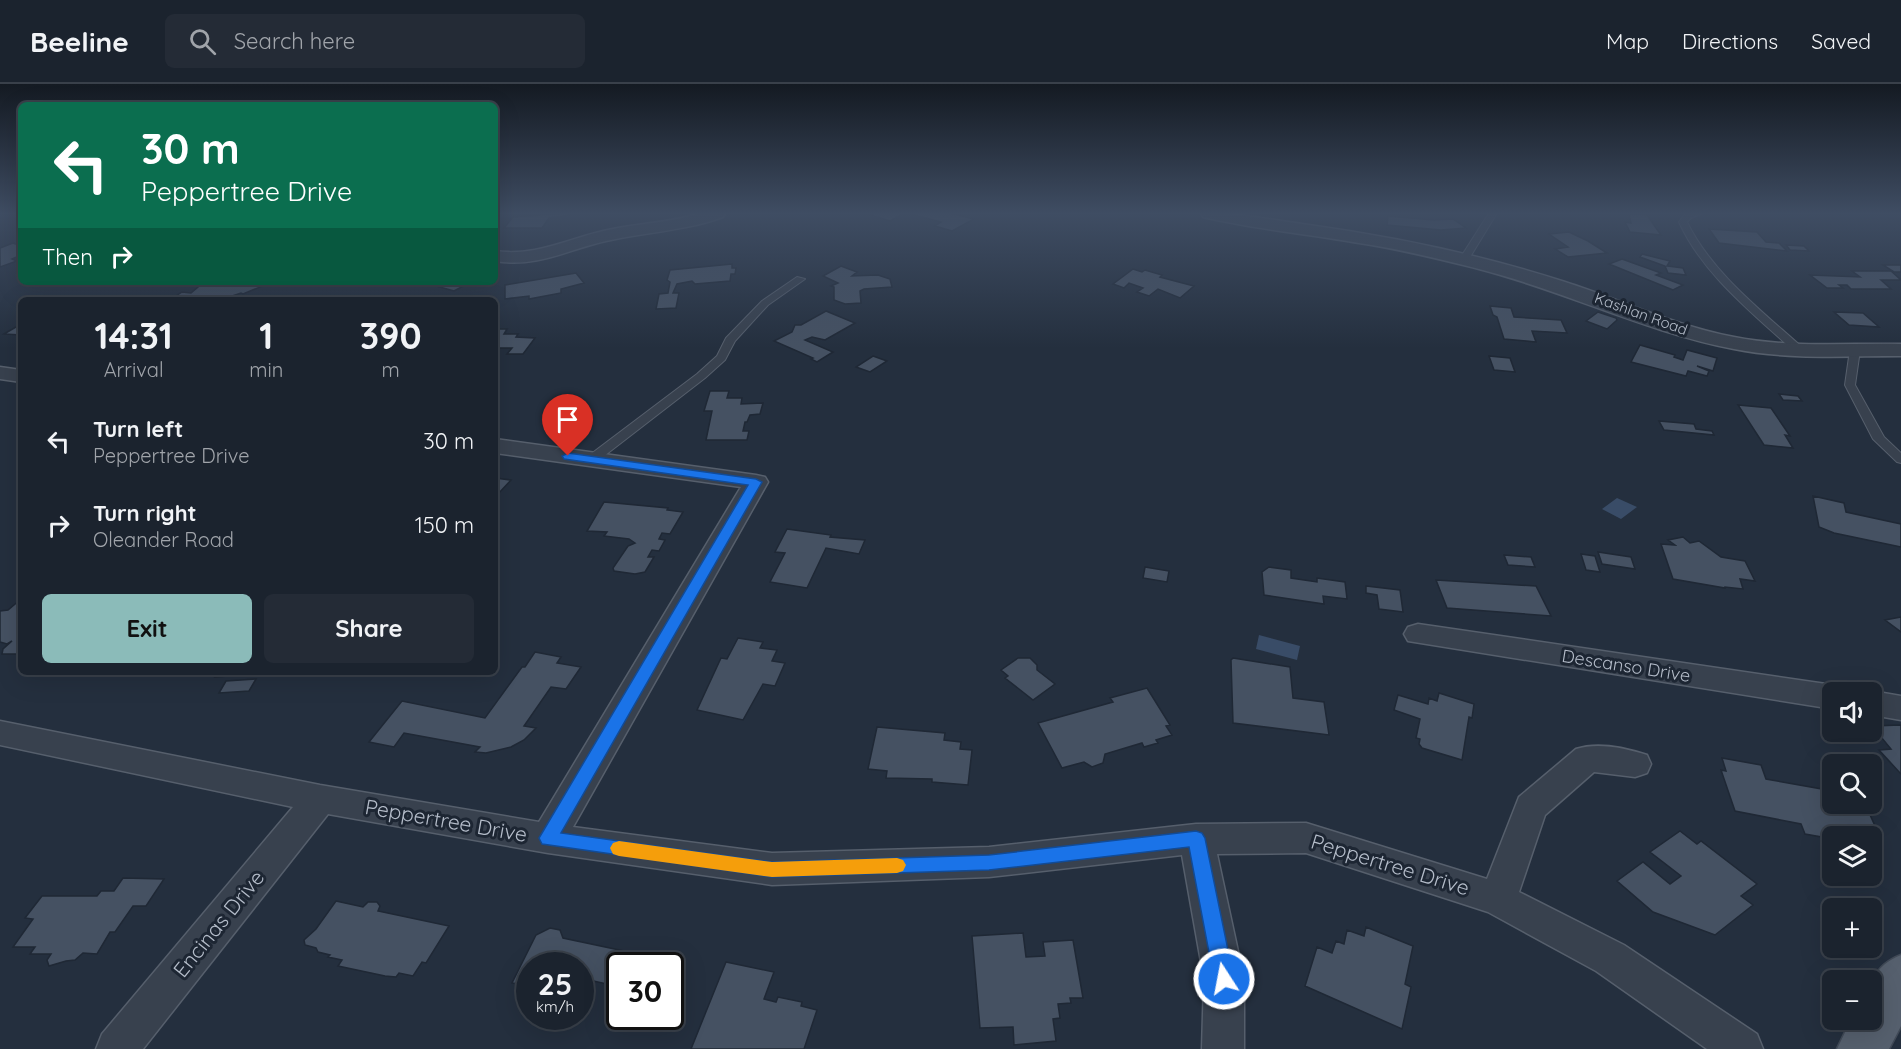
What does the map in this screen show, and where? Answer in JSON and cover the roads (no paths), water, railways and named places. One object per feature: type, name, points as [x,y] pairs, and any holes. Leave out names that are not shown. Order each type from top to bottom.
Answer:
[{"type":"main road","points":[[1862,1049],[1901,978]]},
{"type":"street","points":[[507,258],[524,258]]},
{"type":"street","name":"Kashlan Road","points":[[1455,258],[1552,283],[1663,323],[1714,338],[1765,348],[1800,351],[1901,350]]},
{"type":"street","points":[[0,373],[18,376]]},
{"type":"street","points":[[498,446],[756,482],[548,838]]},
{"type":"street","name":"Descanso Drive","points":[[1418,634],[1822,695]]},
{"type":"street","points":[[1882,705],[1901,708]]},
{"type":"street","name":"Peppertree Drive","points":[[0,733],[320,799],[548,838],[772,869],[989,862],[1196,838],[1306,838],[1498,899],[1610,958],[1742,1049]]},
{"type":"street","points":[[1498,899],[1531,807],[1588,758],[1635,764]]},
{"type":"street","name":"Encinas Drive","points":[[117,1049],[320,799]]},
{"type":"street","points":[[1196,838],[1224,979],[1223,1049]]},
{"type":"lane","points":[[1708,258],[1738,292],[1800,351]]},
{"type":"lane","points":[[591,460],[701,376],[721,358],[730,340],[765,303],[800,279]]},
{"type":"lane","points":[[1855,350],[1850,385],[1879,439],[1901,459]]},
{"type":"water","points":[[1617,498],[1637,507],[1621,519],[1602,509]]},
{"type":"water","points":[[1259,635],[1300,646],[1297,660],[1256,649]]}]
